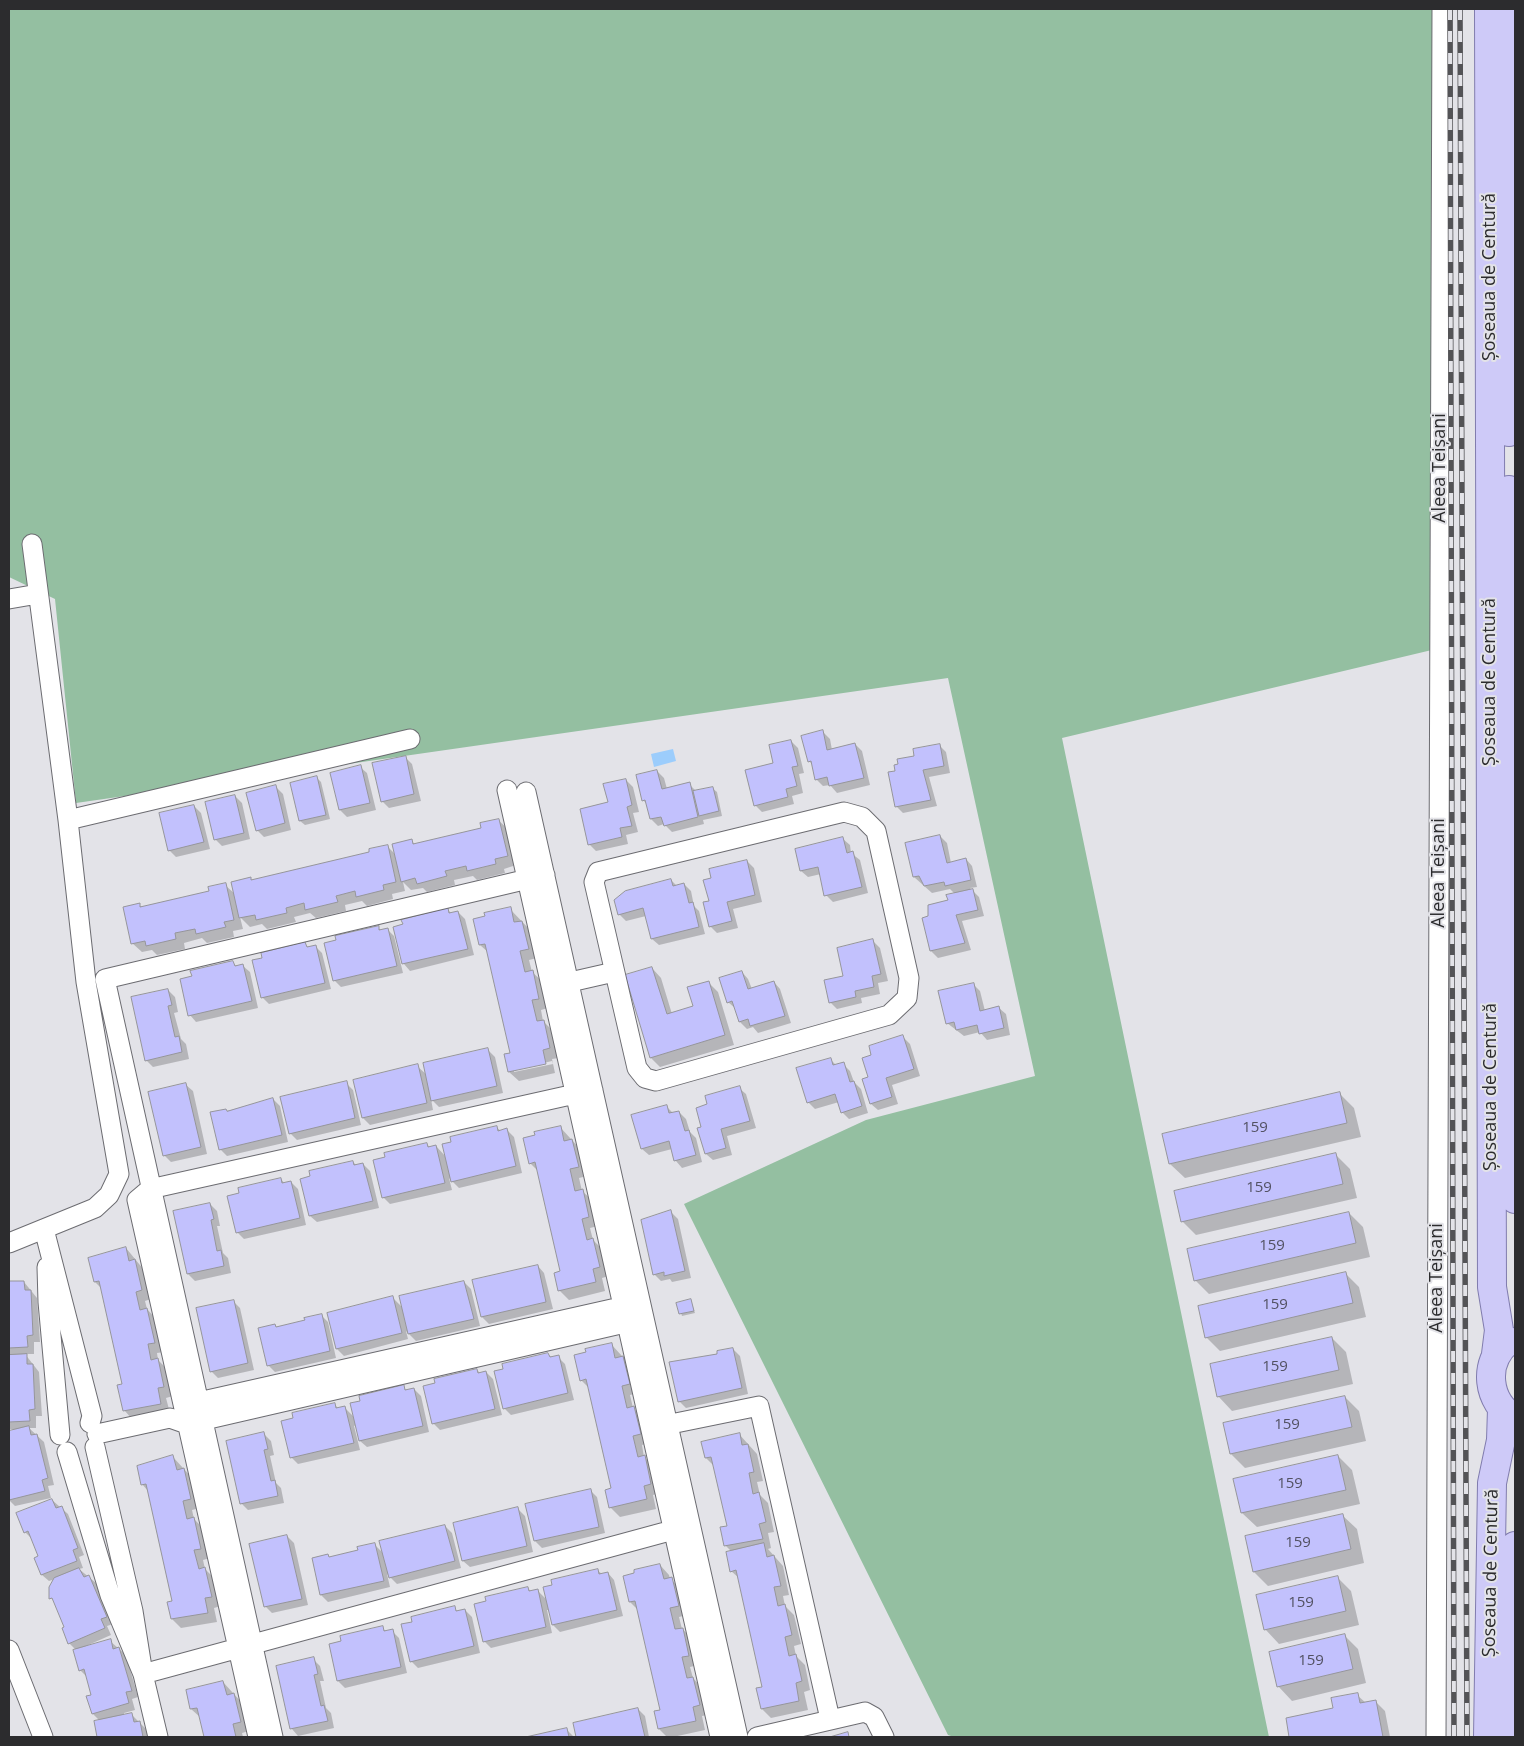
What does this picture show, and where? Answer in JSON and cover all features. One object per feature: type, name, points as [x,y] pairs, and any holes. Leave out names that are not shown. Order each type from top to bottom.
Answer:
[{"type":"main road","name":"Șoseaua de Centură","points":[[1488,1737],[1492,1483],[1501,1440],[1509,1414],[1491,1388],[1492,1365],[1506,1345],[1499,1330],[1493,1301],[1492,1277],[1489,9]]},
{"type":"main road","name":"Șoseaua de Centură","points":[[1510,9],[1511,971],[1515,1199]]},
{"type":"main road","name":"Șoseaua de Centură","points":[[1510,1737],[1515,1546]]},
{"type":"street","name":"Aleea Teișani","points":[[1436,1737],[1442,9]]},
{"type":"street","points":[[9,1243],[45,1234],[95,1208],[109,1196],[119,1174],[86,982],[68,820],[32,544]]},
{"type":"street","points":[[9,600],[38,594]]},
{"type":"street","points":[[68,820],[410,739]]},
{"type":"street","points":[[507,790],[536,877],[682,1528],[738,1737]]},
{"type":"street","points":[[526,792],[536,877]]},
{"type":"street","points":[[844,812],[862,817],[876,832],[909,978],[907,998],[889,1015],[656,1081],[645,1078],[637,1068],[614,972],[594,882],[602,871],[844,812]]},
{"type":"street","points":[[273,1737],[245,1646],[188,1414],[150,1189],[105,979],[536,877]]},
{"type":"street","points":[[560,984],[614,972]]},
{"type":"street","points":[[150,1189],[584,1092]]},
{"type":"street","points":[[45,1234],[92,1416],[94,1435],[133,1611],[143,1674],[158,1737]]},
{"type":"street","points":[[45,1234],[48,1302],[60,1442],[72,1456],[85,1455],[94,1435]]},
{"type":"street","points":[[94,1435],[633,1313]]},
{"type":"street","points":[[659,1427],[759,1406],[830,1719]]},
{"type":"street","points":[[60,1435],[62,1429],[72,1420],[84,1420],[94,1435]]},
{"type":"street","points":[[67,1452],[110,1594],[143,1674]]},
{"type":"street","points":[[143,1674],[682,1528]]},
{"type":"street","points":[[682,1528],[720,1737]]},
{"type":"street","points":[[245,1646],[258,1737]]},
{"type":"street","points":[[9,1650],[43,1737]]},
{"type":"street","points":[[757,1737],[865,1712],[871,1713],[884,1737]]},
{"type":"green space","points":[[9,9],[1439,9],[1436,649],[1062,738],[1269,1737],[954,1737],[948,1735],[684,1204],[866,1120],[1035,1076],[948,678],[76,803],[55,599],[9,577]]},
{"type":"water","points":[[673,749],[676,761],[654,767],[651,754]]},
{"type":"building","points":[[823,730],[827,750],[855,743],[864,778],[829,786],[827,777],[815,780],[811,761],[808,762],[801,736]]},
{"type":"building","points":[[791,740],[798,766],[792,767],[797,786],[786,789],[788,797],[754,806],[745,770],[773,763],[769,745]]},
{"type":"building","points":[[940,744],[944,766],[923,770],[931,800],[895,807],[888,772],[895,771],[894,765],[898,764],[897,759],[914,756],[913,749]]},
{"type":"building","points":[[406,756],[414,794],[381,802],[372,763]]},
{"type":"building","points":[[361,765],[370,803],[339,810],[330,773]]},
{"type":"building","points":[[657,770],[662,789],[690,782],[698,817],[664,826],[661,817],[650,819],[645,800],[642,801],[636,775]]},
{"type":"building","points":[[317,776],[326,815],[299,821],[290,783]]},
{"type":"building","points":[[626,779],[632,805],[627,807],[632,826],[620,828],[622,837],[588,845],[580,809],[608,802],[603,784]]},
{"type":"building","points":[[276,785],[285,823],[256,831],[246,793]]},
{"type":"building","points":[[713,787],[719,811],[699,816],[693,791]]},
{"type":"building","points":[[235,795],[244,833],[214,840],[205,802]]},
{"type":"building","points":[[194,805],[204,842],[168,851],[159,813]]},
{"type":"building","points":[[499,819],[508,856],[495,859],[496,864],[467,871],[466,866],[445,871],[447,876],[417,884],[415,878],[401,882],[392,844],[412,839],[413,844],[481,828],[480,823]]},
{"type":"building","points":[[940,835],[947,863],[966,858],[971,880],[945,886],[944,882],[924,886],[919,876],[913,877],[905,843]]},
{"type":"building","points":[[843,837],[847,853],[853,851],[862,887],[824,896],[818,867],[800,871],[795,849]]},
{"type":"building","points":[[388,845],[396,882],[383,885],[384,890],[356,897],[355,891],[336,896],[338,902],[305,910],[304,903],[286,908],[287,913],[256,920],[255,915],[239,918],[231,882],[251,877],[251,880],[369,852],[369,849]]},
{"type":"building","points":[[747,860],[755,895],[727,902],[732,921],[709,927],[703,902],[709,901],[703,880],[711,878],[709,869]]},
{"type":"building","points":[[671,879],[673,886],[684,883],[689,903],[693,902],[699,927],[651,939],[643,908],[618,915],[614,900],[625,891]]},
{"type":"building","points":[[226,883],[234,920],[224,922],[226,927],[196,934],[195,929],[175,933],[176,939],[146,946],[145,941],[131,944],[123,907],[140,903],[140,907],[209,891],[208,887]]},
{"type":"building","points":[[973,889],[978,910],[956,915],[965,943],[930,951],[922,918],[928,916],[928,905],[948,900],[946,895]]},
{"type":"building","points":[[511,907],[514,922],[522,921],[529,949],[520,951],[525,972],[533,970],[539,999],[532,1000],[537,1021],[544,1020],[550,1048],[543,1050],[546,1064],[508,1072],[504,1054],[510,1053],[485,944],[479,945],[473,919],[485,916],[484,913]]},
{"type":"building","points":[[448,908],[449,913],[458,911],[468,949],[402,964],[393,927],[403,924],[401,920]]},
{"type":"building","points":[[379,926],[379,930],[388,928],[397,966],[333,981],[324,943],[336,940],[335,936]]},
{"type":"building","points":[[873,939],[881,974],[872,976],[874,987],[855,991],[856,997],[829,1003],[824,980],[843,976],[837,948]]},
{"type":"building","points":[[305,942],[307,947],[316,945],[325,983],[261,998],[252,960],[262,958],[261,953]]},
{"type":"building","points":[[233,961],[235,966],[243,964],[252,1001],[188,1016],[180,979],[192,976],[190,971]]},
{"type":"building","points":[[652,967],[667,1014],[693,1006],[687,987],[709,981],[725,1035],[650,1058],[625,975]]},
{"type":"building","points":[[742,971],[748,989],[774,981],[785,1016],[750,1026],[748,1019],[739,1022],[732,1001],[727,1003],[719,978]]},
{"type":"building","points":[[974,983],[980,1011],[999,1006],[1004,1028],[979,1034],[977,1025],[956,1030],[954,1022],[946,1024],[938,991]]},
{"type":"building","points":[[168,989],[172,1005],[168,1006],[175,1037],[179,1036],[182,1052],[145,1061],[131,997]]},
{"type":"building","points":[[903,1035],[914,1069],[886,1078],[892,1097],[870,1104],[862,1079],[868,1077],[862,1058],[871,1055],[869,1046]]},
{"type":"building","points":[[488,1048],[497,1086],[431,1101],[423,1063]]},
{"type":"building","points":[[831,1058],[833,1065],[844,1062],[850,1082],[854,1081],[862,1106],[841,1113],[835,1094],[807,1103],[796,1068]]},
{"type":"building","points":[[418,1064],[427,1103],[362,1118],[353,1080]]},
{"type":"building","points":[[347,1081],[355,1118],[289,1134],[280,1097]]},
{"type":"building","points":[[186,1083],[201,1147],[163,1156],[148,1092]]},
{"type":"building","points":[[740,1086],[750,1121],[721,1129],[726,1148],[705,1154],[697,1128],[701,1127],[696,1108],[707,1104],[705,1096]]},
{"type":"building","points":[[1340,1092],[1347,1123],[1169,1164],[1162,1134]]},
{"type":"building","points":[[273,1098],[282,1135],[219,1150],[210,1112],[226,1109],[227,1111]]},
{"type":"building","points":[[667,1105],[669,1113],[679,1111],[685,1131],[689,1130],[696,1155],[674,1161],[669,1141],[641,1149],[631,1115]]},
{"type":"building","points":[[497,1126],[498,1131],[507,1128],[516,1166],[451,1182],[442,1144],[451,1142],[450,1137]]},
{"type":"building","points":[[561,1126],[564,1141],[572,1139],[579,1167],[570,1169],[575,1191],[583,1189],[589,1217],[582,1219],[587,1240],[593,1238],[600,1267],[593,1269],[596,1282],[558,1291],[554,1273],[560,1271],[535,1162],[529,1164],[523,1138],[535,1135],[534,1132]]},
{"type":"building","points":[[427,1143],[428,1147],[436,1145],[445,1183],[382,1198],[373,1160],[385,1157],[384,1153]]},
{"type":"building","points":[[1336,1153],[1343,1184],[1181,1222],[1174,1191]]},
{"type":"building","points":[[353,1161],[354,1165],[363,1163],[373,1201],[309,1216],[300,1179],[310,1176],[309,1171]]},
{"type":"building","points":[[281,1178],[282,1183],[291,1181],[300,1218],[236,1233],[227,1196],[239,1193],[238,1188]]},
{"type":"building","points":[[210,1203],[214,1219],[211,1220],[217,1251],[221,1250],[224,1266],[187,1274],[173,1211]]},
{"type":"building","points":[[671,1210],[685,1271],[664,1276],[664,1272],[653,1275],[641,1220]]},
{"type":"building","points":[[1349,1212],[1356,1243],[1194,1281],[1187,1249]]},
{"type":"building","points":[[126,1247],[129,1261],[135,1259],[142,1290],[136,1292],[140,1310],[147,1308],[155,1343],[148,1344],[151,1360],[158,1358],[164,1387],[158,1388],[161,1404],[123,1411],[117,1385],[122,1384],[99,1281],[94,1282],[88,1258]]},
{"type":"building","points":[[538,1265],[546,1302],[481,1317],[472,1280]]},
{"type":"building","points":[[1346,1272],[1353,1303],[1205,1338],[1198,1306]]},
{"type":"building","points":[[9,1281],[24,1281],[25,1290],[31,1290],[33,1335],[27,1336],[28,1347],[9,1348]]},
{"type":"building","points":[[464,1281],[474,1319],[408,1334],[399,1296]]},
{"type":"building","points":[[393,1296],[402,1333],[336,1349],[327,1313]]},
{"type":"building","points":[[691,1299],[694,1311],[679,1314],[676,1303]]},
{"type":"building","points":[[234,1300],[248,1363],[210,1372],[196,1308]]},
{"type":"building","points":[[322,1314],[330,1351],[267,1366],[258,1328],[275,1324],[276,1327]]},
{"type":"building","points":[[1332,1337],[1339,1370],[1217,1397],[1210,1364]]},
{"type":"building","points":[[612,1343],[615,1358],[623,1356],[630,1384],[622,1386],[627,1408],[634,1406],[641,1434],[633,1436],[638,1457],[645,1455],[651,1484],[644,1486],[647,1499],[609,1508],[605,1490],[611,1488],[586,1379],[580,1381],[574,1355],[586,1352],[585,1349]]},
{"type":"building","points":[[733,1348],[742,1388],[678,1402],[669,1362],[717,1354],[717,1351]]},
{"type":"building","points":[[548,1353],[550,1357],[559,1355],[568,1393],[503,1409],[494,1371],[503,1369],[502,1364]]},
{"type":"building","points":[[27,1354],[27,1364],[33,1364],[35,1409],[29,1410],[30,1421],[9,1422],[9,1355]]},
{"type":"building","points":[[477,1369],[478,1373],[486,1371],[495,1409],[432,1424],[423,1386],[435,1383],[434,1379]]},
{"type":"building","points":[[404,1385],[405,1390],[414,1388],[423,1426],[359,1441],[350,1403],[360,1401],[359,1396]]},
{"type":"building","points":[[1345,1396],[1352,1427],[1230,1454],[1223,1423]]},
{"type":"building","points":[[335,1403],[336,1408],[345,1406],[354,1443],[290,1458],[281,1421],[293,1418],[292,1413]]},
{"type":"building","points":[[29,1426],[31,1435],[37,1434],[48,1478],[42,1480],[45,1491],[9,1500],[9,1431]]},
{"type":"building","points":[[264,1432],[268,1449],[264,1450],[271,1481],[275,1480],[278,1496],[240,1504],[226,1441]]},
{"type":"building","points":[[740,1433],[742,1445],[748,1444],[754,1472],[749,1473],[753,1494],[759,1492],[766,1522],[759,1524],[763,1539],[724,1546],[720,1527],[727,1526],[711,1457],[705,1458],[701,1442]]},
{"type":"building","points":[[173,1455],[177,1470],[184,1468],[191,1499],[183,1501],[187,1519],[194,1517],[201,1549],[194,1550],[199,1569],[205,1567],[212,1597],[205,1598],[208,1613],[171,1619],[167,1602],[172,1601],[146,1484],[141,1485],[137,1466]]},
{"type":"building","points":[[1338,1455],[1346,1490],[1241,1513],[1233,1479]]},
{"type":"building","points":[[591,1489],[599,1527],[534,1541],[525,1504]]},
{"type":"building","points":[[52,1499],[56,1508],[62,1506],[78,1548],[73,1550],[77,1561],[41,1575],[34,1558],[38,1556],[28,1531],[24,1533],[16,1513]]},
{"type":"building","points":[[518,1507],[527,1546],[462,1561],[453,1523]]},
{"type":"building","points":[[1343,1514],[1351,1549],[1253,1572],[1245,1536]]},
{"type":"building","points":[[445,1525],[455,1561],[389,1578],[379,1541]]},
{"type":"building","points":[[287,1535],[302,1599],[264,1607],[249,1544]]},
{"type":"building","points":[[375,1543],[384,1581],[320,1595],[312,1558],[328,1554],[329,1557],[358,1550],[357,1547]]},
{"type":"building","points":[[764,1543],[767,1557],[774,1555],[781,1586],[774,1587],[778,1606],[785,1604],[792,1635],[785,1637],[789,1656],[796,1654],[802,1681],[796,1683],[799,1701],[761,1709],[756,1688],[762,1687],[736,1570],[730,1572],[726,1552]]},
{"type":"building","points":[[660,1564],[664,1579],[672,1577],[679,1606],[670,1608],[675,1629],[683,1628],[689,1656],[682,1657],[687,1678],[693,1677],[700,1705],[693,1707],[696,1721],[658,1729],[654,1711],[660,1710],[635,1601],[629,1602],[623,1576],[634,1573],[634,1570]]},
{"type":"building","points":[[79,1568],[84,1577],[89,1575],[107,1617],[101,1619],[105,1628],[68,1644],[62,1628],[64,1627],[52,1598],[49,1599],[49,1587],[54,1578]]},
{"type":"building","points":[[598,1569],[599,1574],[608,1572],[617,1610],[552,1625],[543,1587],[552,1585],[551,1580]]},
{"type":"building","points":[[1338,1576],[1346,1611],[1264,1630],[1256,1595]]},
{"type":"building","points":[[528,1587],[529,1591],[538,1589],[546,1627],[483,1642],[474,1604],[486,1601],[485,1597]]},
{"type":"building","points":[[455,1606],[456,1611],[465,1609],[474,1646],[410,1662],[401,1624],[412,1622],[411,1617]]},
{"type":"building","points":[[383,1626],[384,1631],[393,1629],[401,1667],[337,1681],[329,1644],[341,1641],[340,1636]]},
{"type":"building","points":[[1345,1634],[1353,1669],[1277,1687],[1269,1652]]},
{"type":"building","points":[[111,1639],[113,1649],[119,1647],[132,1691],[126,1692],[129,1703],[92,1714],[86,1696],[91,1695],[84,1669],[79,1671],[73,1650]]},
{"type":"building","points":[[314,1657],[318,1674],[314,1675],[321,1706],[324,1705],[328,1721],[290,1729],[276,1666]]},
{"type":"building","points":[[223,1681],[227,1695],[234,1693],[241,1722],[233,1724],[236,1737],[204,1737],[197,1708],[190,1709],[186,1690]]},
{"type":"building","points":[[1358,1693],[1360,1703],[1376,1700],[1383,1737],[1289,1737],[1286,1718],[1333,1708],[1331,1698]]},
{"type":"building","points":[[638,1708],[645,1737],[576,1737],[573,1723]]},
{"type":"building","points":[[132,1713],[134,1722],[140,1721],[143,1737],[97,1737],[94,1721]]},
{"type":"building","points":[[567,1728],[569,1737],[526,1737]]},
{"type":"building","points":[[848,1732],[849,1737],[830,1737]]},
{"type":"railway","points":[[1450,9],[1454,1737]]},
{"type":"railway","points":[[1460,9],[1467,1737]]}]
